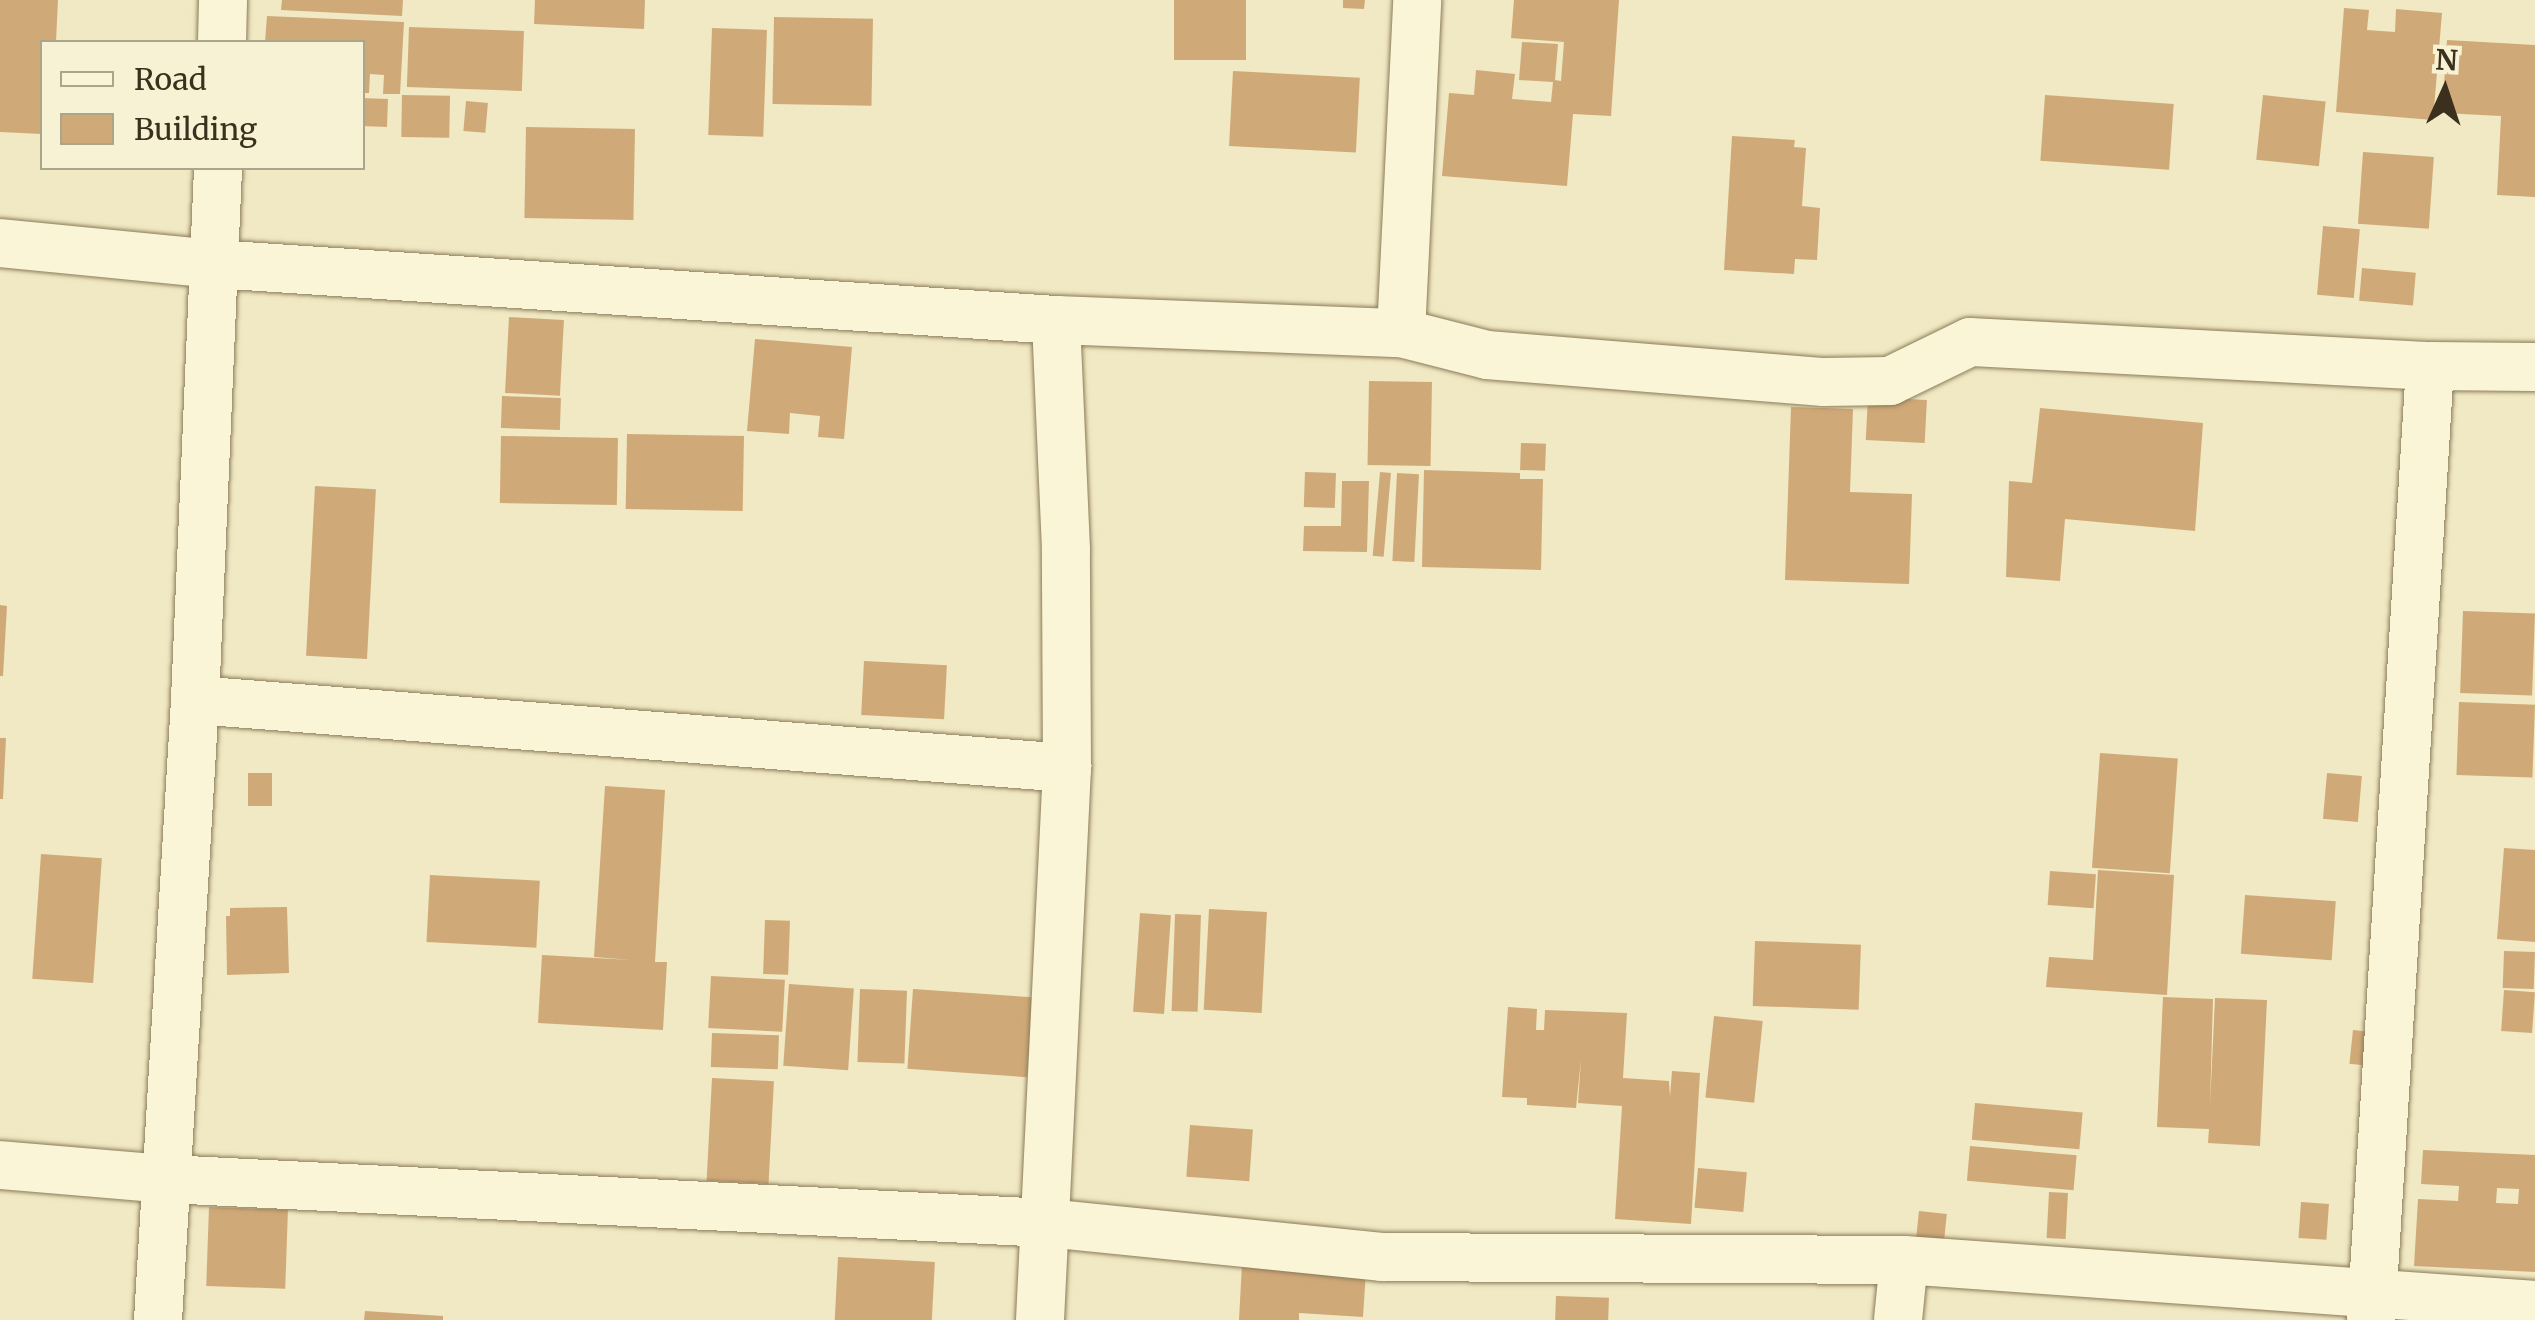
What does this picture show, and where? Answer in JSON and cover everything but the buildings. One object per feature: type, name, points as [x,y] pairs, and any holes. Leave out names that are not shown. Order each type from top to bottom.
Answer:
[{"type":"street","points":[[222,40],[223,0]]},
{"type":"street","points":[[1400,333],[1416,0]]},
{"type":"street","points":[[158,1320],[195,700],[218,170]]},
{"type":"street","points":[[0,243],[214,264],[1056,320],[1400,333],[1487,355],[1824,382],[1890,380],[1970,342],[2430,366],[2535,367]]},
{"type":"street","points":[[1040,1320],[1067,768],[1066,550],[1056,320]]},
{"type":"street","points":[[2371,1307],[2430,366]]},
{"type":"street","points":[[195,700],[1067,768]]},
{"type":"street","points":[[0,1165],[166,1179],[1047,1223],[1382,1257],[1904,1260],[2371,1307],[2535,1305]]},
{"type":"street","points":[[1898,1320],[1904,1260]]}]
